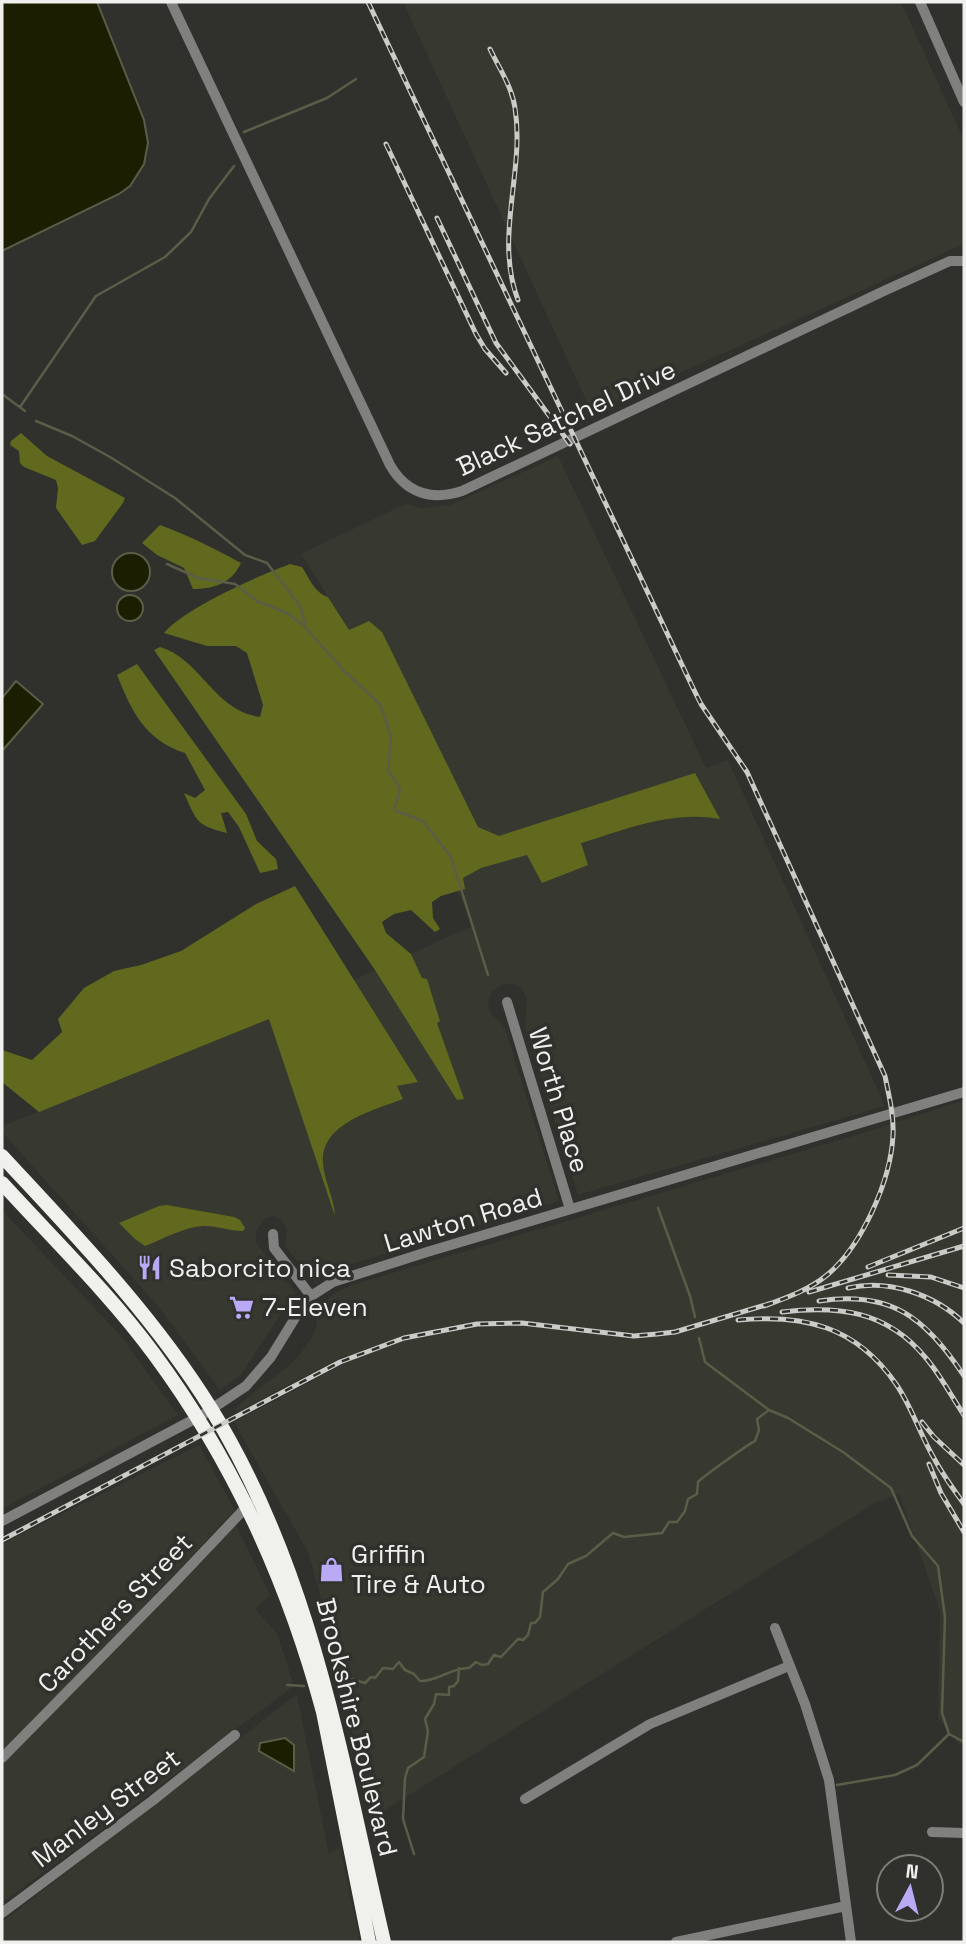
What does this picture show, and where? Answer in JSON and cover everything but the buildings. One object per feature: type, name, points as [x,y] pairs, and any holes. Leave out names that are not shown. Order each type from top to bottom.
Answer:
[{"type":"highway","name":"Brookshire Boulevard","points":[[2,1156],[137,1304],[212,1409],[252,1501],[314,1681],[323,1713],[369,1942]]},
{"type":"highway","name":"Brookshire Boulevard","points":[[2,1183],[154,1354],[252,1501],[286,1562],[312,1635],[331,1707],[384,1942]]},
{"type":"street","name":"Black Satchel Drive","points":[[171,2],[390,465],[399,479],[415,491],[443,496],[462,491],[886,290],[950,261],[964,261]]},
{"type":"street","points":[[920,2],[964,102]]},
{"type":"street","name":"Worth Place","points":[[507,1002],[570,1209]]},
{"type":"street","name":"Lawton Road","points":[[2,1521],[212,1409],[257,1376],[312,1296],[331,1283],[964,1092]]},
{"type":"street","points":[[273,1234],[274,1248],[312,1296]]},
{"type":"street","name":"Carothers Street","points":[[2,1758],[252,1501]]},
{"type":"street","points":[[775,1628],[816,1736],[829,1780],[851,1942]]},
{"type":"street","points":[[525,1799],[650,1724],[789,1666]]},
{"type":"street","name":"Manley Street","points":[[2,1913],[235,1735]]},
{"type":"street","points":[[932,1832],[964,1833]]},
{"type":"street","points":[[676,1942],[846,1906]]},
{"type":"shaded area","points":[[2,2],[97,2],[144,120],[148,143],[144,164],[130,186],[119,194],[2,251]]},
{"type":"shaded area","points":[[403,2],[901,2],[964,140],[964,244],[592,413]]},
{"type":"shaded area","points":[[558,456],[706,768],[728,760],[885,1106],[578,1195],[525,1027],[527,997],[515,984],[501,985],[491,993],[488,1005],[490,1013],[503,1025],[506,1032],[559,1201],[352,1264],[315,1283],[285,1246],[287,1229],[281,1219],[275,1216],[265,1218],[256,1232],[256,1243],[299,1297],[292,1297],[241,1375],[220,1390],[159,1307],[2,1132],[2,1126],[269,1019],[474,925],[444,865],[369,622],[349,630],[301,554],[405,504],[422,508],[450,505]]},
{"type":"shaded area","points":[[131,553],[144,559],[150,572],[144,585],[131,591],[118,585],[112,572],[118,559]]},
{"type":"shaded area","points":[[130,595],[140,598],[143,608],[140,618],[130,621],[120,618],[117,608],[120,598]]},
{"type":"shaded area","points":[[16,681],[43,704],[2,751],[2,698]]},
{"type":"shaded area","points":[[964,1100],[964,1744],[958,1744],[938,1718],[940,1611],[899,1494],[875,1503],[371,1819],[325,1612],[308,1552],[234,1422],[351,1360],[346,1355],[235,1413],[237,1406],[292,1363],[304,1349],[317,1324],[317,1308],[335,1293],[352,1285],[866,1132]]},
{"type":"shaded area","points":[[2,1210],[121,1336],[178,1415],[2,1509]]},
{"type":"shaded area","points":[[199,1445],[235,1510],[67,1687],[2,1751],[2,1544]]},
{"type":"shaded area","points":[[236,1525],[270,1595],[255,1609],[277,1633],[294,1686],[2,1903],[2,1763]]},
{"type":"shaded area","points":[[297,1694],[329,1854],[340,1847],[360,1942],[4,1942],[2,1922]]},
{"type":"shaded area","points":[[285,1738],[294,1745],[294,1771],[259,1751],[260,1743]]},
{"type":"green space","points":[[21,433],[47,456],[125,498],[95,541],[82,545],[56,508],[56,480],[20,463],[19,451],[10,445]]},
{"type":"green space","points":[[160,525],[241,563],[233,575],[222,584],[193,589],[184,568],[157,555],[142,543]]},
{"type":"green space","points":[[290,564],[302,567],[316,589],[328,597],[349,630],[369,621],[382,632],[478,827],[499,836],[695,773],[720,819],[667,819],[581,843],[588,865],[542,883],[527,855],[481,868],[463,878],[465,889],[441,896],[432,902],[433,918],[440,929],[435,932],[411,910],[394,914],[382,922],[386,933],[411,954],[422,978],[427,979],[440,1021],[437,1023],[464,1099],[457,1100],[375,970],[154,650],[160,647],[174,653],[231,705],[244,713],[260,717],[263,705],[247,653],[236,646],[207,646],[164,633],[174,623],[205,603]]},
{"type":"green space","points":[[137,664],[246,814],[257,841],[276,859],[278,869],[260,873],[239,827],[228,812],[221,813],[227,833],[203,824],[195,816],[184,793],[195,798],[205,790],[185,753],[160,741],[142,723],[128,701],[117,675]]},
{"type":"green space","points":[[295,886],[418,1082],[397,1086],[403,1099],[351,1120],[330,1138],[324,1149],[323,1163],[335,1216],[269,1019],[39,1112],[2,1082],[2,1050],[32,1060],[62,1032],[58,1019],[84,988],[114,971],[181,951],[256,904]]},
{"type":"green space","points":[[167,1205],[234,1217],[240,1220],[245,1228],[243,1231],[196,1227],[145,1246],[119,1223]]},
{"type":"waterway","points":[[244,132],[327,98],[356,79]]},
{"type":"waterway","points":[[20,407],[96,296],[165,257],[191,232],[209,199],[234,166]]},
{"type":"waterway","points":[[2,394],[25,411]]},
{"type":"waterway","points":[[36,421],[72,436],[110,457],[175,498],[245,555],[267,563],[298,603],[305,627]]},
{"type":"waterway","points":[[167,564],[198,578],[235,584],[257,601],[289,614],[380,704],[391,736],[388,771],[400,790],[394,808],[423,821],[451,857],[488,975]]},
{"type":"waterway","points":[[658,1208],[695,1317]]},
{"type":"waterway","points":[[699,1338],[705,1362],[769,1410],[788,1418],[843,1452],[891,1488],[912,1536],[938,1566],[945,1617],[942,1713],[949,1734],[964,1742]]},
{"type":"waterway","points":[[340,1680],[351,1679],[365,1683],[371,1677],[375,1678],[383,1668],[393,1669],[399,1662],[420,1681],[426,1681],[469,1668],[476,1662],[488,1664],[494,1655],[501,1657],[518,1639],[523,1640],[528,1635],[531,1623],[535,1623],[540,1617],[543,1592],[558,1579],[568,1564],[586,1556],[613,1533],[624,1537],[662,1533],[669,1522],[677,1522],[685,1511],[688,1499],[697,1494],[698,1482],[755,1441],[759,1430],[757,1419],[769,1410]]},
{"type":"waterway","points":[[414,1854],[403,1819],[405,1778],[408,1768],[424,1757],[428,1731],[425,1719],[434,1704],[436,1694],[449,1695],[449,1687],[458,1681],[459,1668]]},
{"type":"waterway","points":[[287,1685],[304,1686]]},
{"type":"waterway","points":[[837,1785],[895,1775],[917,1765],[949,1734]]},
{"type":"railway","points":[[368,2],[693,688],[747,772],[885,1076],[893,1120],[891,1153],[887,1172],[863,1230],[840,1263],[827,1275],[789,1297],[764,1306]]},
{"type":"railway","points":[[490,49],[508,85],[515,108],[517,132],[509,252],[511,276],[518,300]]},
{"type":"railway","points":[[386,144],[476,334],[506,373]]},
{"type":"railway","points":[[437,218],[496,343],[570,444]]},
{"type":"railway","points":[[868,1267],[964,1228]]},
{"type":"railway","points":[[809,1292],[964,1246]]},
{"type":"railway","points":[[888,1275],[931,1277],[964,1288]]},
{"type":"railway","points":[[848,1288],[879,1286],[910,1291],[939,1304],[964,1323]]},
{"type":"railway","points":[[819,1301],[867,1300],[904,1313],[935,1338],[964,1376]]},
{"type":"railway","points":[[2,1540],[340,1362],[404,1338],[477,1324],[522,1323],[634,1336],[657,1334],[675,1332],[772,1303]]},
{"type":"railway","points":[[782,1312],[842,1311],[878,1321],[894,1330],[910,1342],[930,1364],[964,1415]]},
{"type":"railway","points":[[738,1320],[785,1319],[806,1322],[827,1328],[864,1349],[896,1384],[938,1466],[964,1504]]},
{"type":"railway","points":[[922,1422],[964,1465]]},
{"type":"railway","points":[[929,1464],[941,1493],[964,1532]]},
{"type":"place","name":"Saborcito nica","points":[[149,1268]]},
{"type":"place","name":"7-Eleven","points":[[242,1307]]},
{"type":"place","name":"Griffin Tire & Auto","points":[[331,1569]]}]
